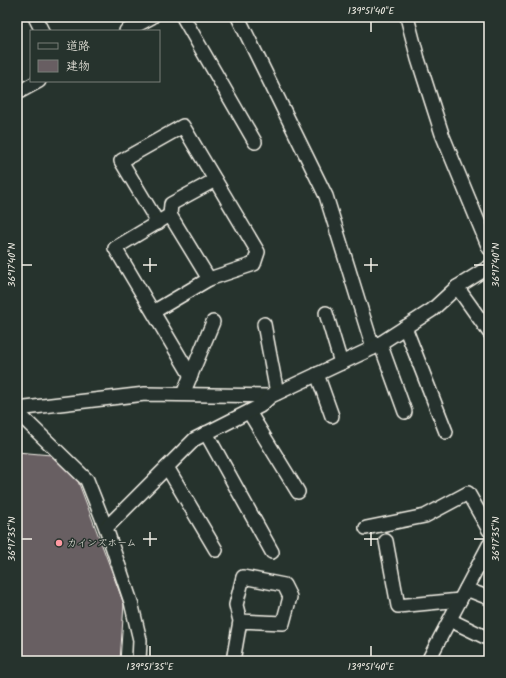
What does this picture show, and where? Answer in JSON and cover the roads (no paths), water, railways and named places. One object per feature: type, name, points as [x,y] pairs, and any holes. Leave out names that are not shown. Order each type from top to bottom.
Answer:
[{"type":"street","points":[[35,17],[42,30]]},
{"type":"street","points":[[130,25],[152,17]]},
{"type":"street","points":[[183,17],[255,142]]},
{"type":"street","points":[[238,17],[326,196],[377,346],[405,412]]},
{"type":"street","points":[[407,17],[418,60],[442,134],[489,248]]},
{"type":"street","points":[[17,93],[37,82]]},
{"type":"street","points":[[153,312],[209,279],[254,264],[258,252],[183,126],[121,161],[158,223]]},
{"type":"street","points":[[209,279],[170,215],[171,204],[215,180]]},
{"type":"street","points":[[170,215],[115,248],[190,376]]},
{"type":"street","points":[[106,528],[196,439],[260,406],[274,394],[377,346],[432,310],[457,287],[489,267]]},
{"type":"street","points":[[457,287],[489,332]]},
{"type":"street","points":[[326,313],[341,363]]},
{"type":"street","points":[[183,394],[213,322]]},
{"type":"street","points":[[264,324],[274,394]]},
{"type":"street","points":[[405,327],[446,432]]},
{"type":"street","points":[[317,374],[332,416]]},
{"type":"street","points":[[17,409],[145,394],[274,394]]},
{"type":"street","points":[[17,412],[87,480],[106,528],[131,602],[140,640],[141,659]]},
{"type":"street","points":[[249,412],[298,492]]},
{"type":"street","points":[[206,433],[272,552]]},
{"type":"street","points":[[167,467],[216,550]]},
{"type":"street","points":[[366,528],[424,516],[468,493],[489,530]]},
{"type":"street","points":[[386,541],[398,606],[463,594],[489,598]]},
{"type":"street","points":[[428,661],[463,594],[486,560],[489,545]]},
{"type":"street","points":[[233,661],[240,621],[236,606],[243,578],[284,585],[290,597],[283,623],[240,621]]},
{"type":"street","points":[[450,620],[489,639]]},
{"type":"place","name":"カインズホーム","points":[[59,543]]}]
